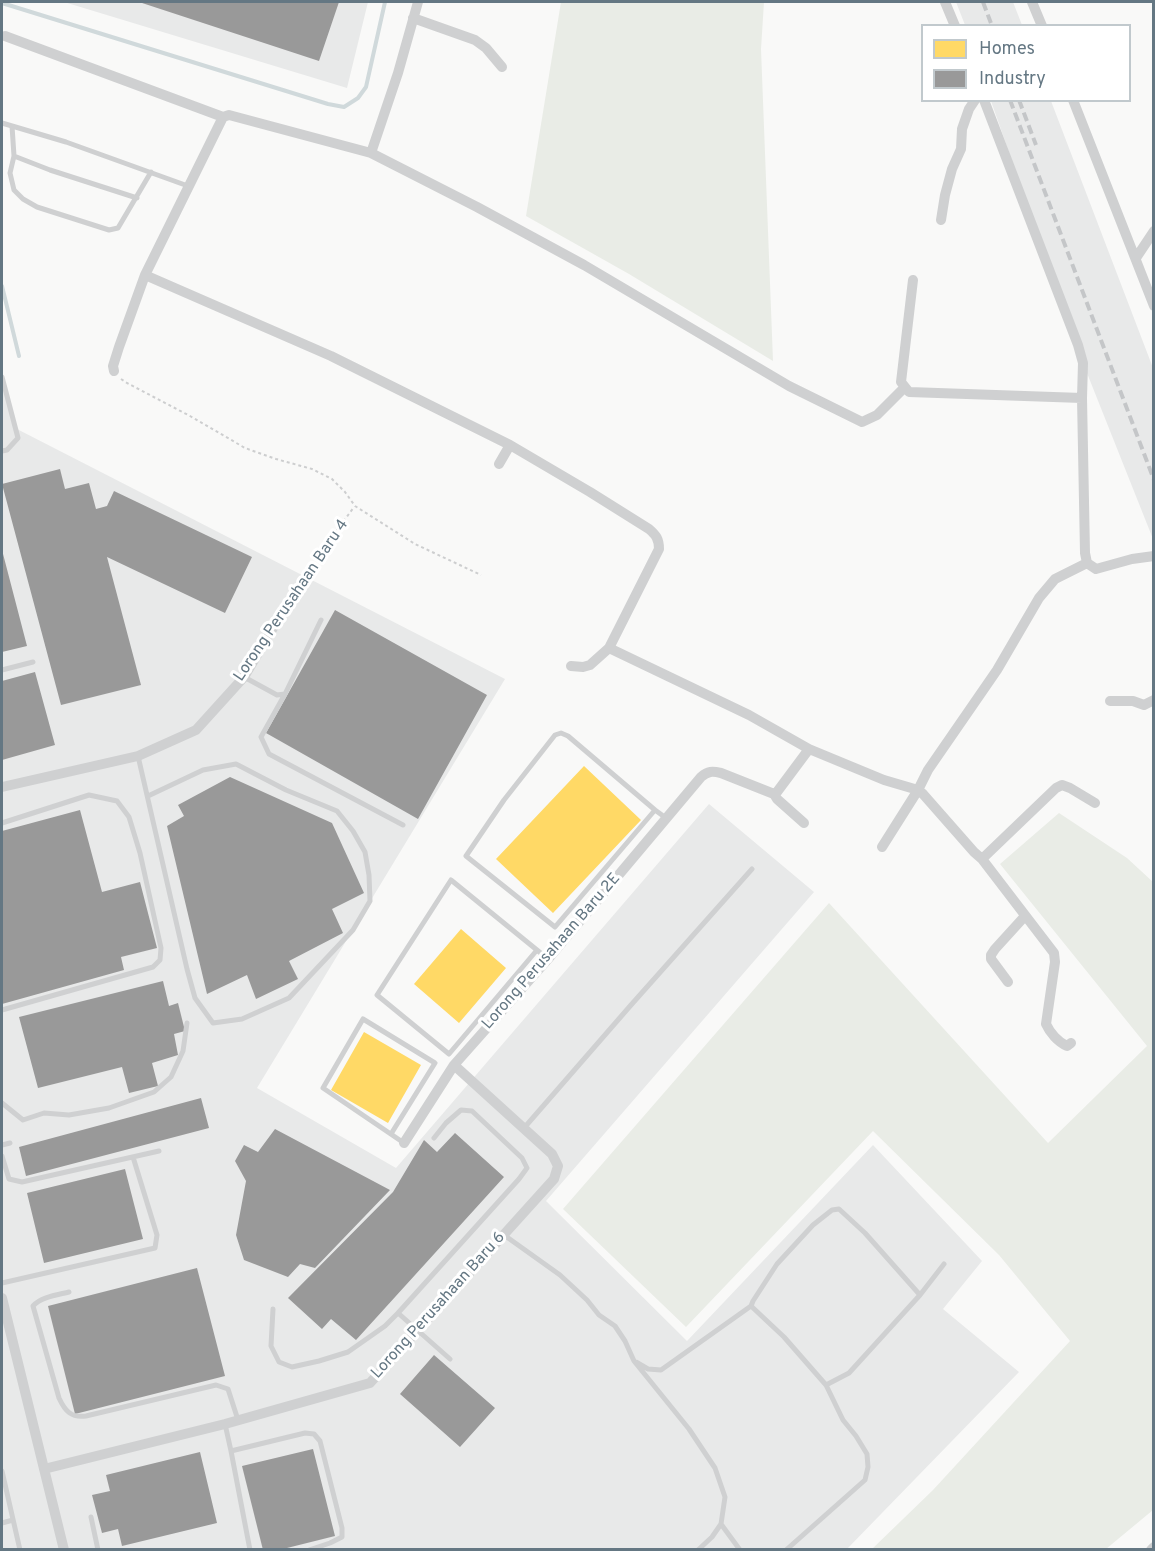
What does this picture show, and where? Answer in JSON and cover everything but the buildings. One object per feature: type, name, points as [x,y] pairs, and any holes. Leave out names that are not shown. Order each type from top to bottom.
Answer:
[{"type":"street","points":[[371,153],[398,73],[417,2]]},
{"type":"street","points":[[945,2],[954,24]]},
{"type":"street","points":[[1032,2],[1041,24]]},
{"type":"street","points":[[413,18],[475,40],[486,48],[502,67]]},
{"type":"street","points":[[5,36],[223,117],[228,115],[371,153],[477,207],[584,266],[789,386],[862,422],[877,415],[904,388]]},
{"type":"street","points":[[941,220],[952,169],[961,149],[962,129],[974,102]]},
{"type":"street","points":[[985,102],[1083,363],[1087,563],[1096,569],[1154,556]]},
{"type":"street","points":[[1074,102],[1154,306]]},
{"type":"street","points":[[114,371],[113,366],[119,347],[145,275],[223,117]]},
{"type":"street","points":[[1136,258],[1154,231]]},
{"type":"street","points":[[145,275],[331,356],[510,446],[590,492],[657,536],[659,549],[609,648],[590,665],[571,666]]},
{"type":"street","points":[[913,280],[901,382],[909,392],[1082,398]]},
{"type":"street","points":[[500,464],[510,446]]},
{"type":"street","points":[[882,847],[928,771],[997,670],[1039,598],[1055,579],[1087,563]]},
{"type":"street","name":"Lorong Perusahaan Baru 4","points":[[2,788],[138,756],[196,729],[244,677],[286,606]]},
{"type":"street","points":[[609,648],[749,715],[809,749],[924,794],[982,859],[1054,953],[1055,962],[1046,1024],[1050,1032],[1063,1045],[1067,1046],[1071,1043]]},
{"type":"street","points":[[1110,700],[1133,701],[1144,705],[1154,700]]},
{"type":"street","points":[[804,824],[774,794],[809,749]]},
{"type":"street","name":"Lorong Perusahaan Baru 2E","points":[[404,1143],[454,1065],[548,959],[701,777],[712,771],[721,773],[774,794]]},
{"type":"street","points":[[982,859],[1056,788],[1062,785],[1095,804]]},
{"type":"street","points":[[1008,982],[991,955],[1025,916]]},
{"type":"street","name":"Lorong Perusahaan Baru 6","points":[[44,1468],[225,1424],[370,1383],[554,1179],[558,1166],[552,1154],[454,1065]]},
{"type":"street","points":[[2,1298],[64,1550]]},
{"type":"lane","points":[[2,123],[66,142],[188,186]]},
{"type":"lane","points":[[12,126],[14,156],[10,172],[14,190],[23,199],[37,207],[80,222],[109,230],[118,228],[152,172]]},
{"type":"lane","points":[[14,156],[137,198]]},
{"type":"lane","points":[[2,377],[18,438],[7,450],[2,451]]},
{"type":"lane","points":[[321,620],[261,737],[269,754],[403,825]]},
{"type":"lane","points":[[2,670],[33,662]]},
{"type":"lane","points":[[244,677],[278,695],[285,694]]},
{"type":"lane","points":[[655,810],[555,927],[466,856],[504,800],[555,735],[561,733],[568,735],[666,818]]},
{"type":"lane","points":[[138,756],[195,998],[213,1023],[242,1019],[289,998],[353,930],[370,901],[365,852],[353,831],[337,811],[286,790],[236,764],[204,770],[148,796]]},
{"type":"lane","points":[[2,823],[90,795],[117,801],[129,817],[140,852],[161,948],[159,960],[153,968],[2,1010]]},
{"type":"lane","points":[[524,1128],[752,869]]},
{"type":"lane","points":[[537,950],[449,1054],[377,995],[452,880],[548,959]]},
{"type":"lane","points":[[391,1134],[435,1063],[363,1019],[323,1088],[404,1143]]},
{"type":"lane","points":[[2,1102],[23,1120],[44,1113],[69,1115],[109,1108],[154,1092],[171,1077],[183,1051],[187,1023]]},
{"type":"lane","points":[[273,1309],[271,1346],[279,1362],[292,1367],[348,1352],[385,1326],[398,1313],[527,1168],[522,1158],[472,1111],[461,1110],[434,1138]]},
{"type":"lane","points":[[2,1145],[10,1143]]},
{"type":"lane","points":[[2,1156],[9,1179],[22,1182],[159,1151]]},
{"type":"lane","points":[[2,1283],[155,1248],[157,1235],[133,1157]]},
{"type":"lane","points":[[634,1360],[648,1369],[661,1370],[751,1306],[777,1264],[813,1225],[832,1210],[839,1209],[865,1233],[920,1295]]},
{"type":"lane","points":[[504,1235],[560,1275],[587,1300],[599,1315],[615,1326],[634,1360],[689,1429],[715,1468],[725,1497],[721,1524],[712,1537],[698,1550]]},
{"type":"lane","points":[[825,1385],[849,1373],[920,1295],[944,1264]]},
{"type":"lane","points":[[69,1292],[39,1300],[33,1306],[64,1409],[78,1417],[86,1416],[216,1385],[228,1389],[238,1420]]},
{"type":"lane","points":[[751,1306],[784,1337],[825,1385],[843,1420],[867,1454],[868,1467],[865,1480],[786,1550]]},
{"type":"lane","points":[[398,1313],[450,1359]]},
{"type":"lane","points":[[225,1424],[250,1550]]},
{"type":"lane","points":[[231,1451],[305,1433],[314,1434],[320,1441],[342,1528],[342,1537],[309,1550]]},
{"type":"lane","points":[[2,1471],[20,1550]]},
{"type":"lane","points":[[91,1517],[98,1550]]},
{"type":"lane","points":[[2,1522],[13,1520]]},
{"type":"lane","points":[[721,1524],[740,1550]]},
{"type":"path","points":[[114,371],[127,383],[245,448],[312,468],[332,479],[355,506],[415,544],[481,575]]},
{"type":"path","name":"Lorong Perusahaan Baru 4","points":[[286,606],[316,559],[355,506]]},
{"type":"shaded area","points":[[64,2],[368,2],[347,88]]},
{"type":"shaded area","points":[[561,2],[764,2],[761,49],[773,361],[629,274],[526,216]]},
{"type":"shaded area","points":[[956,2],[1013,2],[1022,24],[965,24]]},
{"type":"shaded area","points":[[991,102],[1051,102],[1153,368],[1153,539],[1083,363]]},
{"type":"shaded area","points":[[2,374],[15,428],[505,679],[257,1088],[396,1168],[709,804],[814,892],[546,1201],[687,1341],[873,1145],[982,1261],[943,1309],[1019,1372],[847,1549],[2,1549]]},
{"type":"shaded area","points":[[1059,813],[1127,858],[1153,882],[1153,1510],[1106,1549],[872,1549],[933,1490],[1070,1341],[999,1255],[873,1131],[686,1327],[563,1209],[829,903],[1048,1143],[1147,1046],[1000,864]]},
{"type":"waterway","points":[[2,3],[344,107],[358,98],[366,87],[385,2]]},
{"type":"waterway","points":[[2,286],[19,356]]},
{"type":"railway","points":[[983,2],[991,24]]},
{"type":"railway","points":[[1011,102],[1154,480]]},
{"type":"railway","points":[[1020,102],[1036,145]]}]
